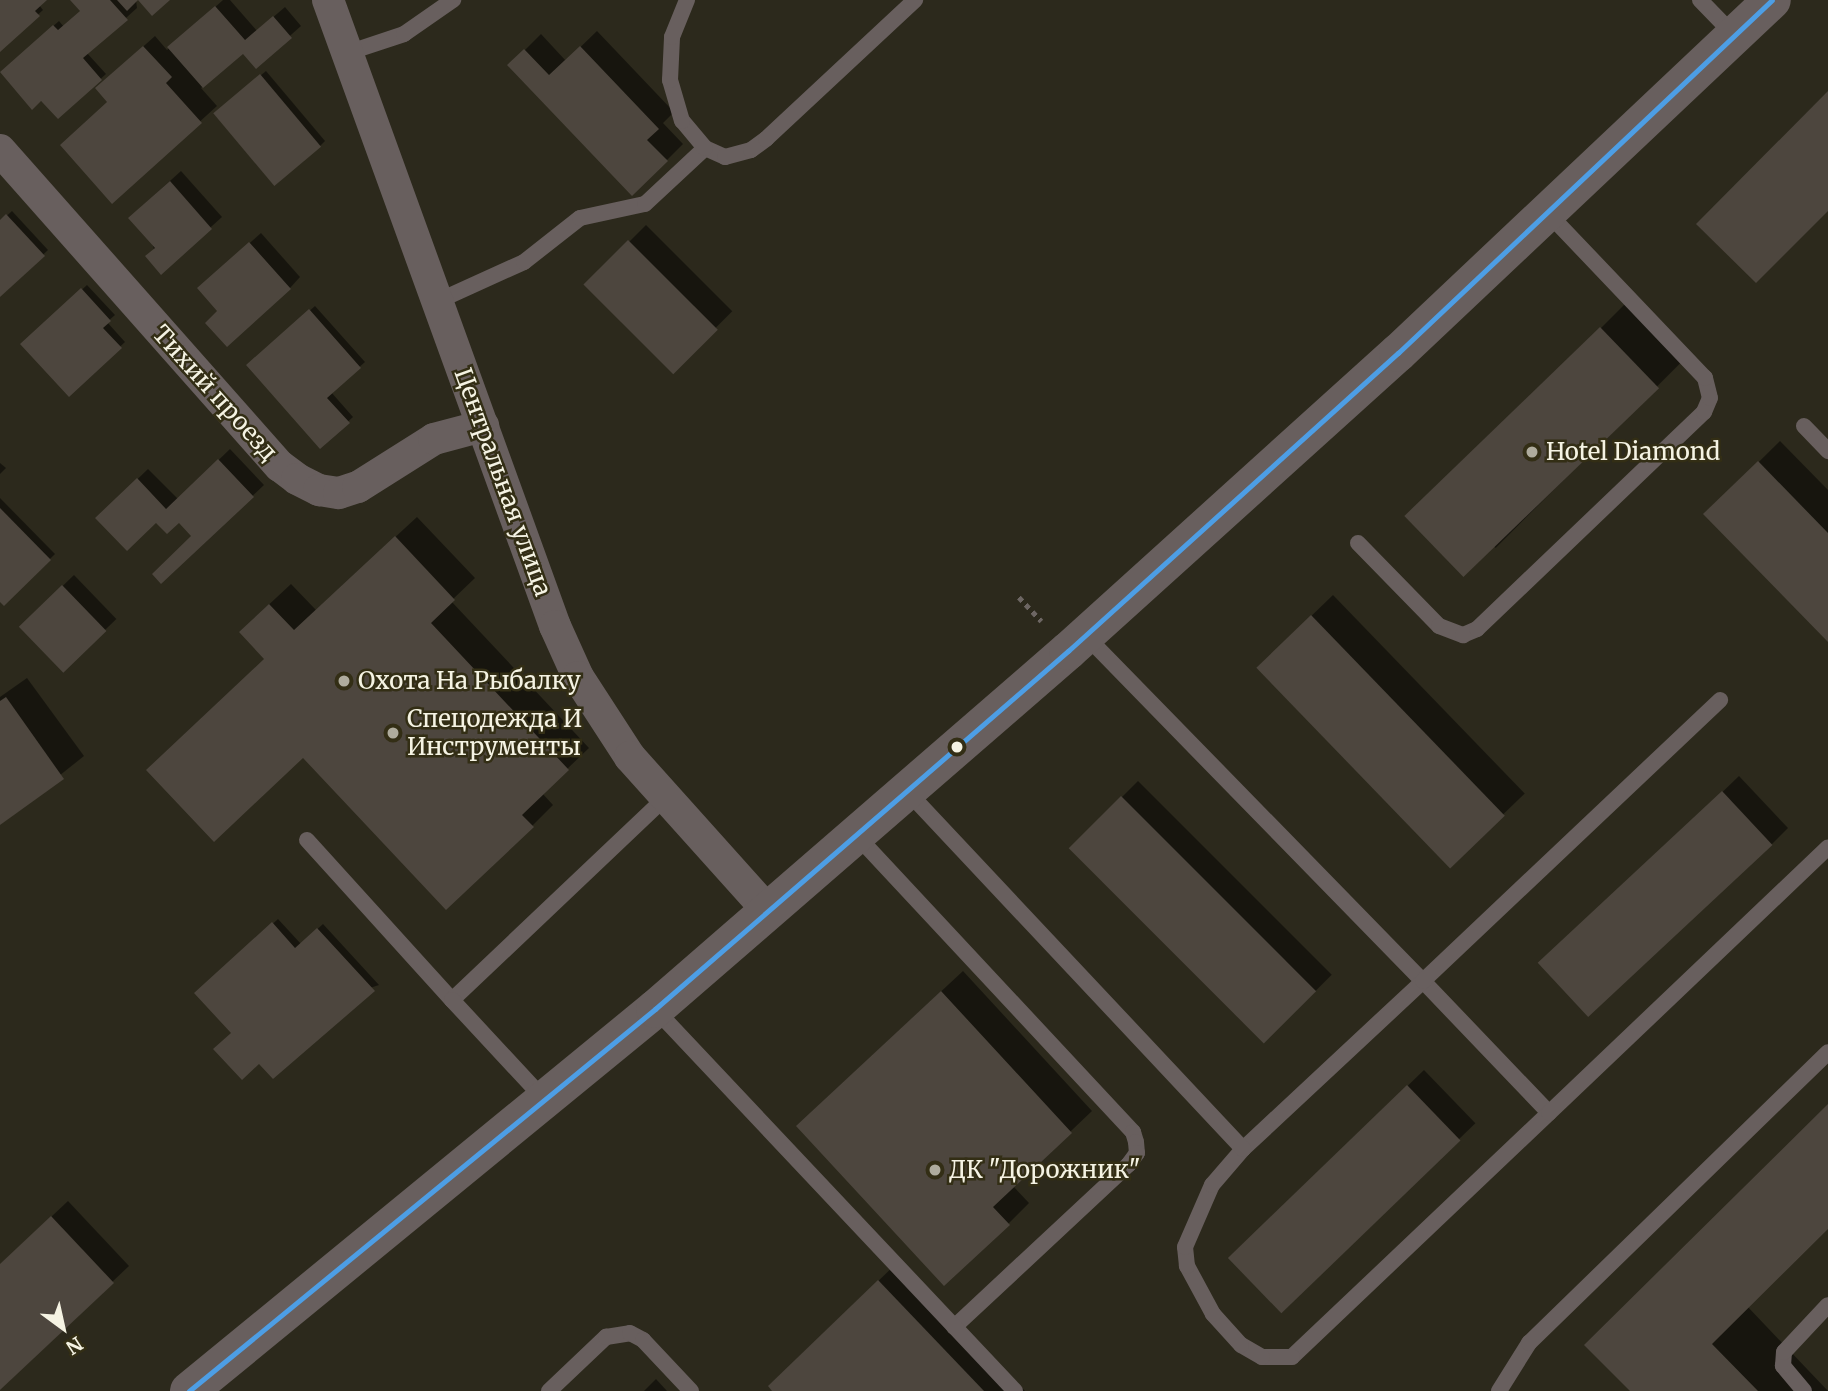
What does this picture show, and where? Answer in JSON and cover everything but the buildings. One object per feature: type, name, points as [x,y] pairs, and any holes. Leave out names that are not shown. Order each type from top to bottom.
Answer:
[{"type":"street","name":"Центральная улица","points":[[328,0],[483,426],[578,677],[630,757],[769,912]]},
{"type":"street","points":[[189,1391],[655,1009],[857,836],[1266,474],[1772,0]]},
{"type":"street","name":"Тихий проезд","points":[[0,150],[280,466],[319,491],[339,493],[358,487],[434,439],[483,426]]},
{"type":"lane","points":[[347,52],[404,34],[453,0]]},
{"type":"lane","points":[[687,0],[673,37],[670,80],[682,121],[705,148],[725,157],[758,145],[915,0]]},
{"type":"lane","points":[[1700,0],[1735,36]]},
{"type":"lane","points":[[438,302],[524,262],[580,218],[645,204],[705,148]]},
{"type":"lane","points":[[1358,543],[1439,626],[1463,635],[1477,629],[1704,412],[1710,398],[1705,378],[1547,212]]},
{"type":"lane","points":[[1804,426],[1828,451]]},
{"type":"lane","points":[[1085,635],[1549,1113]]},
{"type":"lane","points":[[1720,700],[1243,1149],[1212,1185],[1195,1217],[1185,1247],[1187,1266],[1196,1290],[1241,1345],[1262,1357],[1292,1357],[1828,846]]},
{"type":"lane","points":[[908,791],[1243,1149]]},
{"type":"lane","points":[[452,1000],[666,797]]},
{"type":"lane","points":[[857,836],[1133,1132],[1136,1142],[1137,1153],[1129,1164],[954,1327]]},
{"type":"lane","points":[[307,840],[545,1100]]},
{"type":"lane","points":[[655,1009],[1015,1391]]},
{"type":"lane","points":[[1499,1391],[1529,1343],[1828,1052]]},
{"type":"lane","points":[[1804,1391],[1783,1366],[1784,1352],[1828,1305]]},
{"type":"lane","points":[[549,1391],[606,1337],[630,1333],[643,1340],[691,1391]]},
{"type":"transit line","points":[[189,1391],[655,1009],[1068,651],[1398,353],[1772,0]]},
{"type":"place","name":"Hotel Diamond","points":[[1532,452]]},
{"type":"place","name":"Охота На Рыбалку","points":[[344,681]]},
{"type":"place","name":"Спецодежда И Инструменты","points":[[393,733]]},
{"type":"place","name":"ДК \"Дорожник\"","points":[[935,1170]]}]
